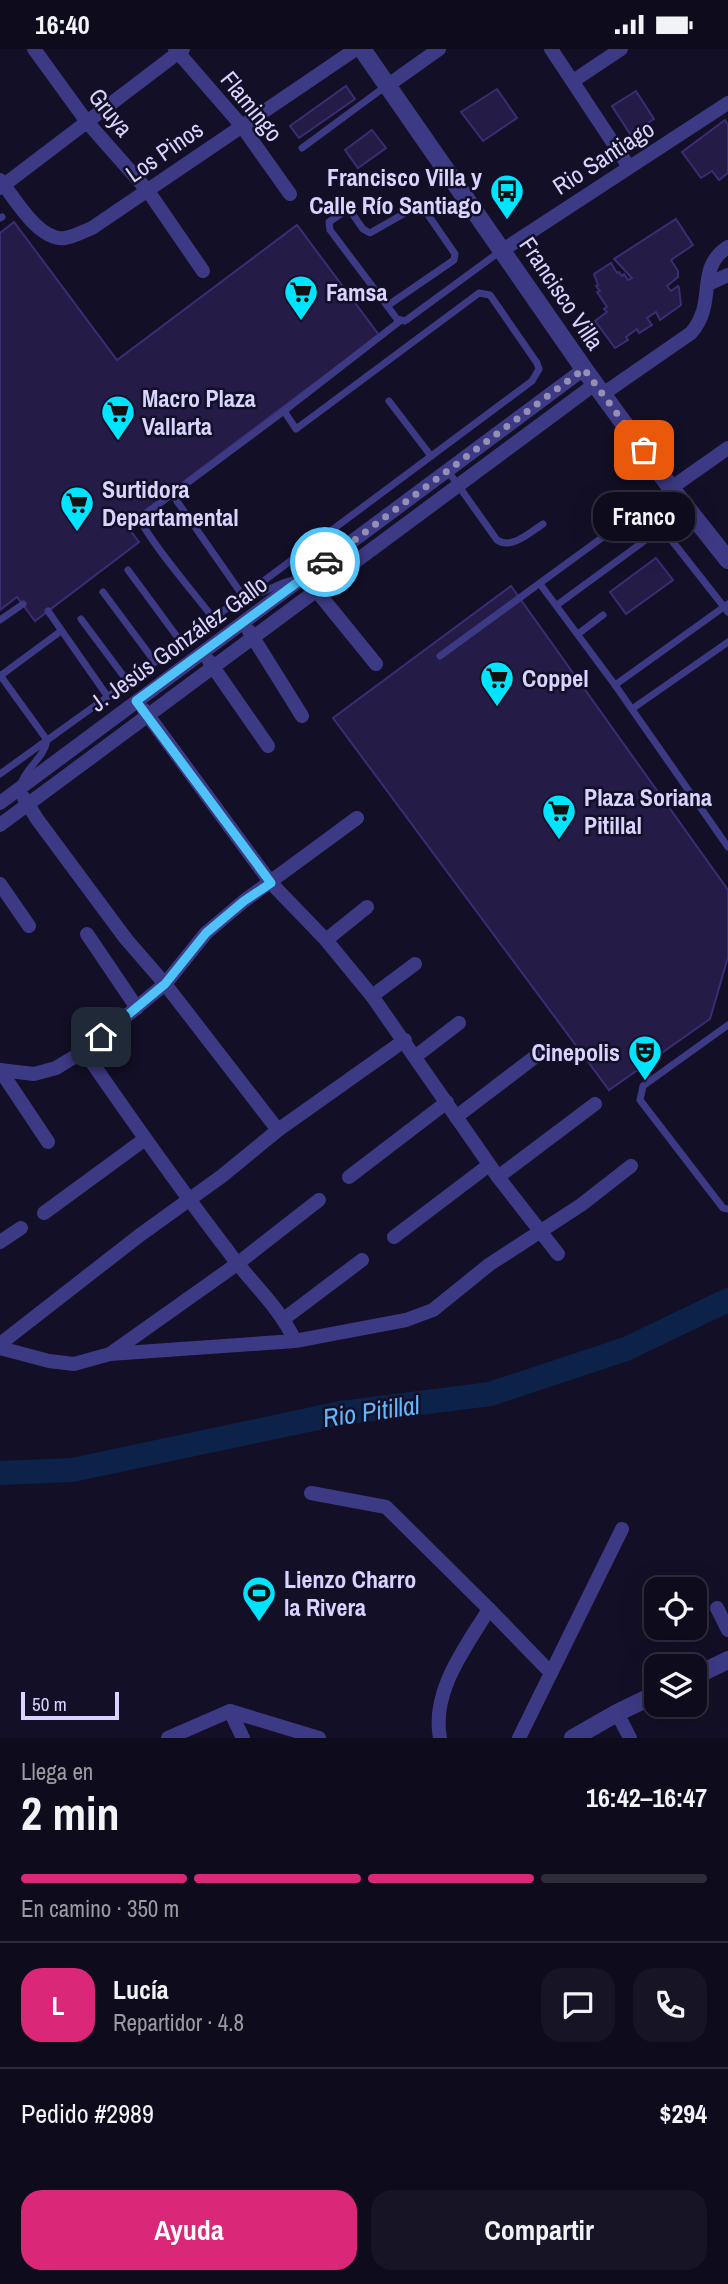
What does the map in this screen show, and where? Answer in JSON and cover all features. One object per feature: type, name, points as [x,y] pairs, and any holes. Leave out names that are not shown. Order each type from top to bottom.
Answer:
[{"type":"street","name":"Gruya","points":[[34,49],[87,122],[148,191],[203,271]]},
{"type":"street","name":"Los Pinos","points":[[1,184],[35,225],[48,234],[64,238],[92,228],[356,49]]},
{"type":"street","name":"Francisco Villa","points":[[362,49],[594,383],[728,560]]},
{"type":"street","points":[[387,86],[439,49]]},
{"type":"street","points":[[551,49],[629,167]]},
{"type":"street","points":[[573,81],[621,49]]},
{"type":"street","points":[[1,184],[87,122],[179,50]]},
{"type":"street","name":"Flamingo","points":[[179,50],[241,125],[290,194]]},
{"type":"street","name":"Rio Santiago","points":[[503,250],[728,103]]},
{"type":"street","points":[[594,383],[691,333],[699,324],[705,306],[709,266],[718,253],[728,247]]},
{"type":"street","points":[[708,283],[728,275]]},
{"type":"street","name":"J. Jesús González Gallo","points":[[0,803],[448,471],[594,383]]},
{"type":"street","name":"J. Jesús González Gallo","points":[[0,825],[594,383]]},
{"type":"street","points":[[671,488],[728,448]]},
{"type":"street","points":[[304,578],[318,590],[376,664]]},
{"type":"street","points":[[244,624],[302,716]]},
{"type":"street","points":[[204,653],[268,746]]},
{"type":"street","points":[[136,701],[271,883],[326,940],[372,996],[494,1171],[558,1254]]},
{"type":"street","points":[[19,789],[126,939],[165,984],[278,1130]]},
{"type":"street","points":[[0,1070],[34,1073],[56,1068],[84,1051],[165,984],[206,933],[244,901],[357,818]]},
{"type":"street","points":[[0,884],[29,926]]},
{"type":"street","points":[[326,940],[367,907]]},
{"type":"street","points":[[87,934],[137,1008]]},
{"type":"street","points":[[372,996],[415,964]]},
{"type":"street","points":[[416,1056],[459,1023]]},
{"type":"street","points":[[0,1346],[278,1130],[405,1040]]},
{"type":"street","points":[[456,1118],[544,1050]]},
{"type":"street","points":[[84,1051],[189,1201],[237,1264],[285,1318],[295,1341]]},
{"type":"street","points":[[0,1070],[48,1143]]},
{"type":"street","points":[[349,1177],[447,1103]]},
{"type":"street","points":[[394,1237],[595,1104]]},
{"type":"street","points":[[44,1213],[145,1139]]},
{"type":"street","points":[[0,1346],[49,1361],[74,1364],[110,1354],[295,1341],[406,1320],[433,1310],[490,1264],[581,1205],[631,1166]]},
{"type":"street","points":[[110,1354],[237,1264],[319,1200]]},
{"type":"street","points":[[0,1242],[21,1227]]},
{"type":"street","points":[[285,1318],[362,1260]]},
{"type":"street","points":[[311,1493],[386,1507],[551,1673]]},
{"type":"street","points":[[519,1738],[622,1529]]},
{"type":"street","points":[[717,1608],[728,1630]]},
{"type":"street","points":[[440,1738],[439,1704],[459,1656],[489,1609]]},
{"type":"street","points":[[707,1670],[728,1660]]},
{"type":"street","points":[[573,1738],[644,1700]]},
{"type":"street","points":[[230,1711],[243,1738]]},
{"type":"street","points":[[168,1738],[230,1711],[319,1738]]},
{"type":"street","points":[[617,1713],[630,1738]]},
{"type":"lane","points":[[303,148],[387,86]]},
{"type":"lane","points":[[387,306],[455,257],[424,209],[420,207],[374,232],[366,232],[349,211],[329,222],[330,230],[387,306],[400,321]]},
{"type":"lane","points":[[213,618],[141,521],[142,516],[400,321],[503,250]]},
{"type":"lane","points":[[0,774],[108,697],[537,376],[537,363],[487,293],[479,293],[296,429],[284,411]]},
{"type":"lane","points":[[389,401],[431,456]]},
{"type":"lane","points":[[448,471],[497,540],[503,544],[512,544],[543,524]]},
{"type":"lane","points":[[440,656],[671,488]]},
{"type":"lane","points":[[172,494],[243,596]]},
{"type":"lane","points":[[615,684],[727,607],[645,505]]},
{"type":"lane","points":[[556,605],[662,528]]},
{"type":"lane","points":[[128,570],[181,642]]},
{"type":"lane","points":[[243,596],[253,596],[279,583],[304,578]]},
{"type":"lane","points":[[540,584],[615,684],[728,847]]},
{"type":"lane","points":[[103,592],[155,662]]},
{"type":"lane","points":[[1,619],[23,604]]},
{"type":"lane","points":[[48,611],[108,697]]},
{"type":"lane","points":[[578,634],[603,615]]},
{"type":"lane","points":[[81,619],[128,682]]},
{"type":"lane","points":[[19,789],[26,772],[45,749],[47,740],[0,676],[61,631]]},
{"type":"lane","points":[[632,709],[728,642]]},
{"type":"lane","points":[[728,1025],[643,1086],[640,1100],[723,1208],[728,1209]]},
{"type":"building","points":[[346,86],[355,99],[299,138],[290,126]]},
{"type":"building","points":[[497,89],[517,118],[483,141],[461,112]]},
{"type":"building","points":[[636,91],[654,119],[630,134],[612,106]]},
{"type":"building","points":[[725,120],[728,125],[728,173],[719,180],[712,171],[701,178],[682,152]]},
{"type":"building","points":[[372,130],[386,148],[358,168],[345,150]]},
{"type":"building","points":[[676,219],[693,245],[671,260],[678,271],[678,277],[667,286],[671,291],[678,286],[681,305],[660,320],[656,312],[647,318],[652,325],[639,333],[637,329],[626,337],[628,340],[615,348],[595,321],[607,312],[604,309],[607,307],[597,292],[600,291],[596,286],[598,285],[594,274],[611,263],[617,273],[622,276],[624,274],[628,280],[632,278],[614,259]]},
{"type":"building","name":"Macro Plaza Vallarta","points":[[14,222],[117,360],[297,225],[379,335],[126,525],[139,542],[35,621],[17,597],[0,610],[0,233]]},
{"type":"building","points":[[656,558],[673,580],[626,614],[610,592]]},
{"type":"building","name":"Plaza Soriana Pitillal","points":[[511,586],[728,890],[728,957],[710,1019],[609,1090],[333,718]]},
{"type":"waterway","name":"Rio Pitillal","points":[[0,1473],[72,1470],[341,1413],[490,1394],[626,1349],[728,1300]]},
{"type":"way so far","points":[[325,562],[584,369],[644,450]]},
{"type":"place","name":"Francisco Villa y Calle Río Santiago","points":[[507,221]]},
{"type":"place","name":"Famsa","points":[[301,322]]},
{"type":"place","name":"Macro Plaza Vallarta","points":[[118,442]]},
{"type":"place","name":"Franco","points":[[644,450]]},
{"type":"place","name":"Surtidora Departamental","points":[[77,533]]},
{"type":"place","name":"Coppel","points":[[497,708]]},
{"type":"place","name":"Plaza Soriana Pitillal","points":[[559,841]]},
{"type":"place","name":"Cinepolis","points":[[645,1082]]},
{"type":"place","name":"Lienzo Charro la Rivera","points":[[259,1623]]},
{"type":"route","points":[[101,1037],[165,984],[206,933],[244,901],[271,883],[136,701],[325,562]]}]
